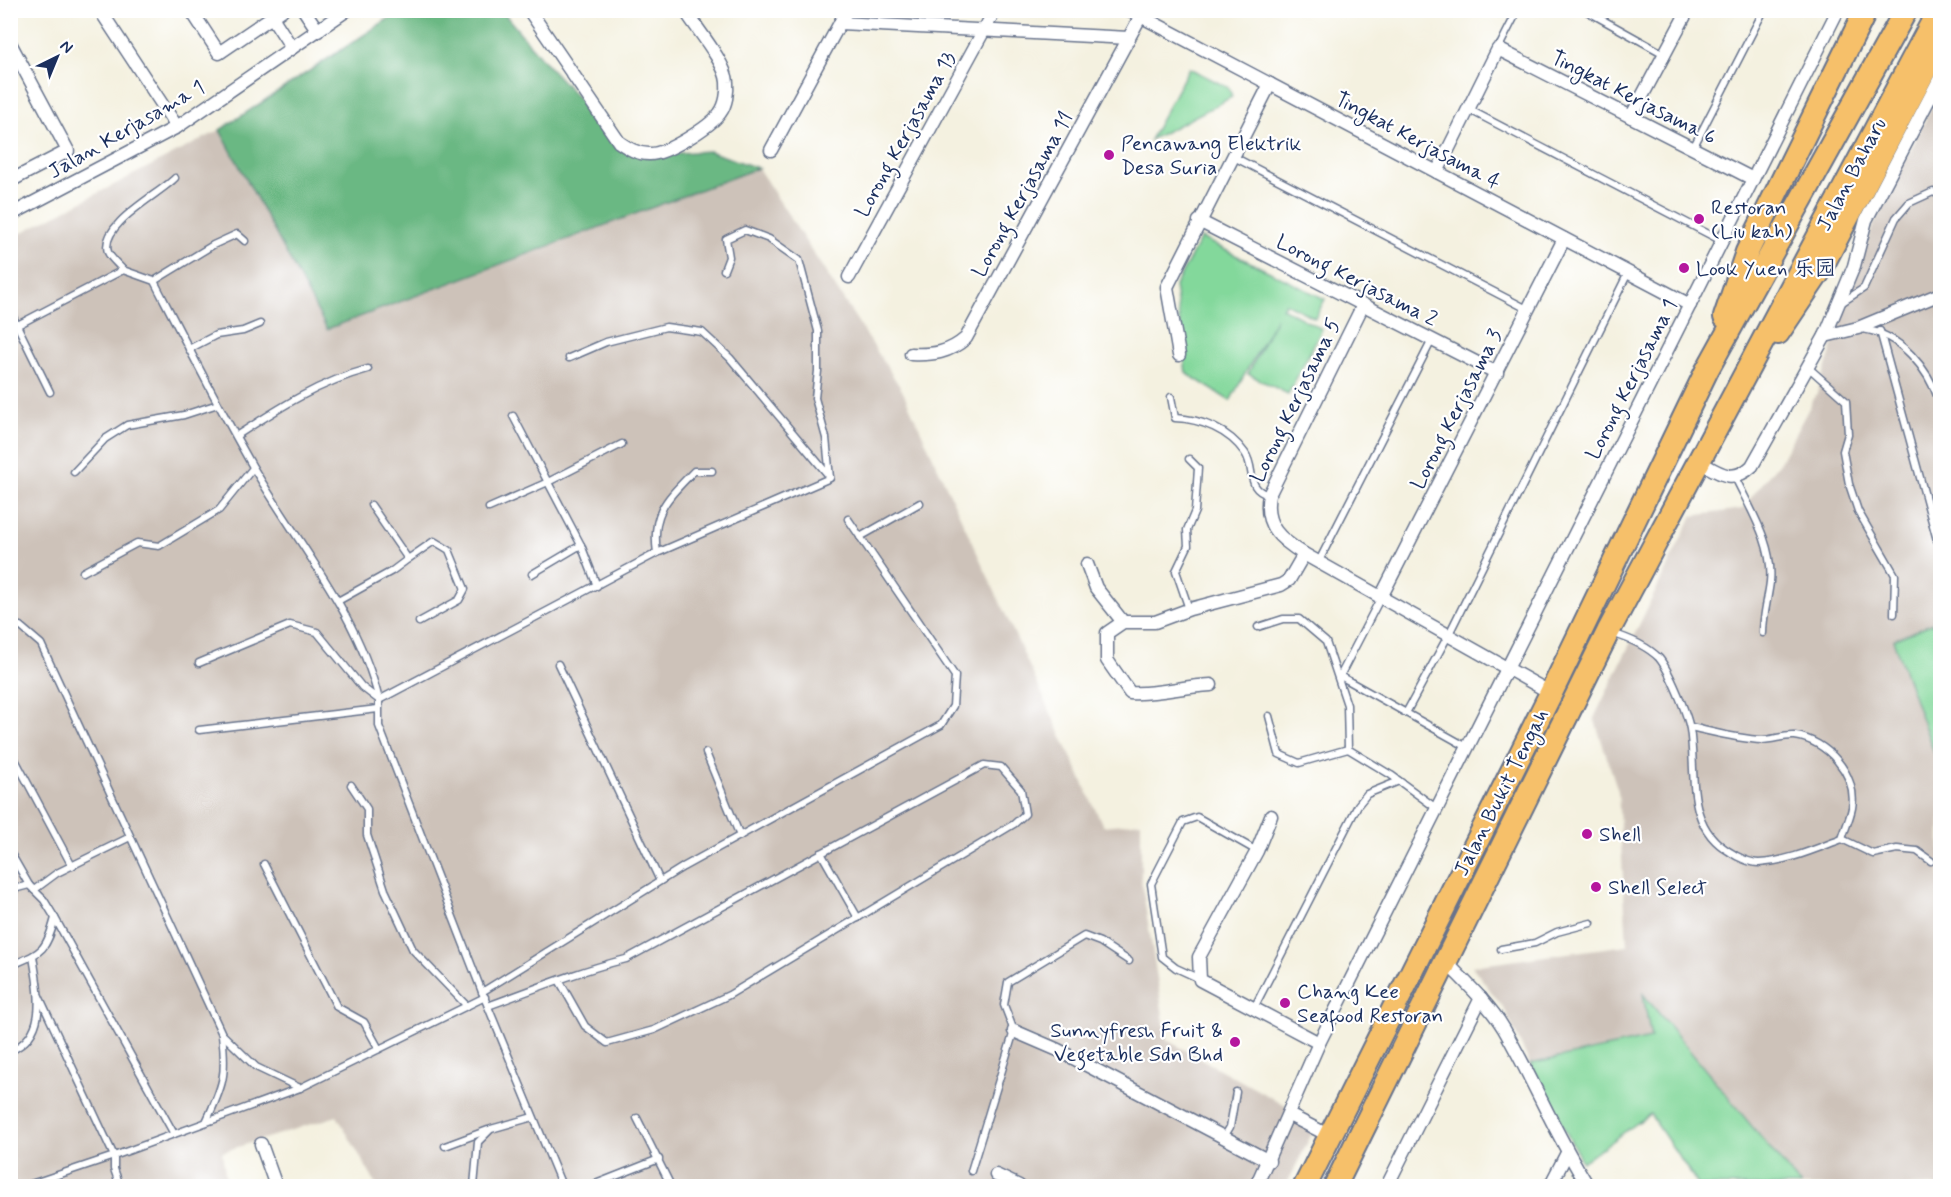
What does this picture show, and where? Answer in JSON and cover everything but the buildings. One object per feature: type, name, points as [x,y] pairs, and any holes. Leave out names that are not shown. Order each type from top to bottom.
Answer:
[{"type":"highway","points":[[1707,370],[1747,252],[1866,10]]},
{"type":"highway","name":"Jalan Baharu","points":[[1694,397],[1906,10]]},
{"type":"highway","name":"Jalan Baharu","points":[[1713,433],[1939,10]]},
{"type":"highway","points":[[1713,433],[1760,360],[1806,295],[1941,41]]},
{"type":"highway","name":"Jalan Bukit Tengah","points":[[1305,1186],[1551,693],[1694,397]]},
{"type":"highway","name":"Jalan Bukit Tengah","points":[[1335,1186],[1447,963],[1608,632],[1713,433]]},
{"type":"street","points":[[100,10],[177,127]]},
{"type":"street","points":[[190,10],[219,53],[277,14],[292,48]]},
{"type":"street","points":[[304,10],[318,31]]},
{"type":"street","name":"Jalan Kerjasama 1","points":[[10,215],[177,127],[347,10]]},
{"type":"street","points":[[529,10],[619,142],[632,151],[647,155],[662,153],[675,147],[719,114],[727,95],[726,74],[685,10]]},
{"type":"street","points":[[771,150],[847,10]]},
{"type":"street","name":"Lorong Kerjasama 13","points":[[849,276],[995,10]]},
{"type":"street","name":"Tingkat Kerjasama 4","points":[[1129,10],[1143,14],[1269,84],[1690,305]]},
{"type":"street","points":[[1631,117],[1689,10]]},
{"type":"street","name":"Lorong Kerjasama 1","points":[[1256,1186],[1269,1161],[1319,1043],[1838,10]]},
{"type":"street","name":"Lorong Kerjasama 11","points":[[911,354],[933,355],[946,352],[966,338],[1143,14]]},
{"type":"street","points":[[840,24],[1129,38]]},
{"type":"street","points":[[10,43],[68,151],[10,181]]},
{"type":"street","points":[[1437,172],[1498,49]]},
{"type":"street","name":"Tingkat Kerjasama 6","points":[[1498,49],[1753,179]]},
{"type":"street","points":[[1698,461],[1726,477],[1736,477],[1752,466],[1825,336],[1854,266],[1866,220],[1941,78]]},
{"type":"street","points":[[1179,355],[1167,287],[1269,84]]},
{"type":"street","name":"Lorong Kerjasama 2","points":[[1199,221],[1497,373]]},
{"type":"street","name":"Lorong Kerjasama 3","points":[[1381,597],[1564,239]]},
{"type":"street","points":[[1825,336],[1858,328],[1941,294]]},
{"type":"street","name":"Lorong Kerjasama 5","points":[[1304,554],[1278,536],[1268,513],[1269,495],[1363,305]]},
{"type":"street","points":[[1211,685],[1177,688],[1149,694],[1130,693],[1107,660],[1107,633],[1123,622],[1155,622],[1190,609],[1281,585],[1289,580],[1304,554],[1551,693]]},
{"type":"street","points":[[1087,564],[1096,588],[1123,622]]},
{"type":"street","points":[[1271,816],[1257,851],[1199,957],[1200,980],[1319,1043]]},
{"type":"street","points":[[1447,963],[1481,998],[1503,1028],[1567,1154],[1588,1186]]},
{"type":"street","points":[[1387,1186],[1481,998]]},
{"type":"street","points":[[1014,1031],[1058,1050],[1269,1161]]},
{"type":"street","points":[[1289,1115],[1330,1136]]},
{"type":"street","points":[[261,1144],[276,1186]]},
{"type":"street","points":[[1550,1186],[1567,1154]]},
{"type":"street","points":[[996,1175],[1018,1186]]},
{"type":"lane","points":[[1498,49],[1518,10]]},
{"type":"lane","points":[[1585,10],[1664,54]]},
{"type":"lane","points":[[1693,148],[1764,10]]},
{"type":"lane","points":[[1467,109],[1722,240]]},
{"type":"lane","points":[[1232,155],[1529,310]]},
{"type":"lane","points":[[175,178],[166,188],[131,210],[108,238],[108,252],[123,270],[154,281],[253,468],[338,601],[374,678],[380,726],[488,1006],[562,1186]]},
{"type":"lane","points":[[1837,306],[1864,288],[1896,218],[1909,203],[1933,192],[1941,195]]},
{"type":"lane","points":[[724,270],[729,257],[726,239],[745,230],[769,239],[799,260],[818,331],[815,398],[826,438],[830,478]]},
{"type":"lane","points":[[154,281],[221,241],[237,234],[245,240]]},
{"type":"lane","points":[[10,329],[123,270]]},
{"type":"lane","points":[[1406,713],[1449,634],[1628,272]]},
{"type":"lane","points":[[10,311],[50,392]]},
{"type":"lane","points":[[189,349],[216,335],[234,333],[260,324]]},
{"type":"lane","points":[[569,358],[606,342],[666,327],[702,332],[730,358],[830,478]]},
{"type":"lane","points":[[1858,328],[1880,331],[1919,362],[1931,378],[1941,403]]},
{"type":"lane","points":[[1880,331],[1937,540],[1941,544]]},
{"type":"lane","points":[[1319,561],[1432,340]]},
{"type":"lane","points":[[1809,368],[1846,401],[1848,434],[1843,451],[1849,484],[1858,511],[1894,576],[1894,614]]},
{"type":"lane","points":[[236,435],[296,397],[337,377],[368,369]]},
{"type":"lane","points":[[1172,397],[1175,418],[1196,419],[1217,429],[1238,446],[1249,460],[1256,489],[1269,495]]},
{"type":"lane","points":[[75,472],[105,439],[127,425],[184,415],[218,404]]},
{"type":"lane","points":[[513,416],[581,545],[597,586]]},
{"type":"lane","points":[[489,508],[548,482],[622,444]]},
{"type":"lane","points":[[1189,459],[1198,468],[1195,511],[1187,530],[1188,546],[1176,571],[1190,609]]},
{"type":"lane","points":[[83,572],[137,543],[159,546],[219,510],[253,468]]},
{"type":"lane","points":[[657,553],[655,535],[662,504],[694,471],[712,471]]},
{"type":"lane","points":[[1736,477],[1768,550],[1770,580],[1763,612],[1763,633]]},
{"type":"lane","points":[[378,700],[657,553],[830,478]]},
{"type":"lane","points":[[860,537],[920,503]]},
{"type":"lane","points":[[371,505],[408,559]]},
{"type":"lane","points":[[25,1186],[300,1088],[467,1006],[660,881],[942,725],[953,706],[955,676],[848,519]]},
{"type":"lane","points":[[338,601],[375,581],[434,542],[449,550],[465,589],[459,600],[419,622]]},
{"type":"lane","points":[[532,573],[581,545]]},
{"type":"lane","points":[[1381,597],[1340,676],[1467,747]]},
{"type":"lane","points":[[1258,627],[1283,619],[1299,619],[1326,642],[1347,705],[1348,749]]},
{"type":"lane","points":[[10,625],[20,626],[41,644],[222,1034],[225,1061],[223,1087],[206,1122]]},
{"type":"lane","points":[[199,663],[290,625],[317,632],[362,687],[378,700]]},
{"type":"lane","points":[[1608,632],[1634,640],[1658,658],[1666,670],[1690,727],[1693,791],[1697,811],[1717,845],[1756,863],[1784,860],[1842,839],[1873,854],[1897,849],[1917,851],[1931,861]]},
{"type":"lane","points":[[558,664],[660,881]]},
{"type":"lane","points":[[199,730],[378,709]]},
{"type":"lane","points":[[1269,716],[1279,754],[1299,763],[1348,749],[1437,808]]},
{"type":"lane","points":[[1690,727],[1764,740],[1792,736],[1811,739],[1826,748],[1846,774],[1850,788],[1852,806],[1842,839]]},
{"type":"lane","points":[[10,750],[72,866]]},
{"type":"lane","points":[[706,753],[740,836]]},
{"type":"lane","points":[[488,1006],[559,980],[626,959],[984,765],[1001,767],[1021,790],[1025,814],[1014,824],[729,995],[654,1030],[607,1042],[585,1026],[559,980]]},
{"type":"lane","points":[[1254,1008],[1358,805],[1367,794],[1399,781]]},
{"type":"lane","points":[[351,785],[367,809],[368,835],[385,890],[413,950],[467,1006]]},
{"type":"lane","points":[[1200,980],[1176,968],[1162,957],[1150,884],[1183,822],[1197,818],[1257,851]]},
{"type":"lane","points":[[10,890],[32,888],[130,837]]},
{"type":"lane","points":[[10,852],[32,888],[44,900],[55,918],[174,1134]]},
{"type":"lane","points":[[821,853],[858,918]]},
{"type":"lane","points":[[264,864],[338,1007],[364,1022],[379,1049]]},
{"type":"lane","points":[[10,966],[33,956],[48,943],[55,918]]},
{"type":"lane","points":[[1501,949],[1535,943],[1557,932],[1591,923]]},
{"type":"lane","points":[[971,1171],[1014,1031],[1004,1005],[1008,982],[1084,936],[1100,942],[1129,961]]},
{"type":"lane","points":[[10,1051],[24,1045],[38,1023],[39,996],[33,956]]},
{"type":"lane","points":[[39,996],[114,1156],[114,1169],[120,1186]]},
{"type":"lane","points":[[222,1034],[255,1067],[300,1088]]},
{"type":"lane","points":[[1223,1138],[1230,1126],[1236,1092]]},
{"type":"lane","points":[[445,1146],[533,1117]]},
{"type":"lane","points":[[637,1118],[671,1186]]},
{"type":"lane","points":[[474,1186],[478,1142],[491,1129]]},
{"type":"lane","points":[[593,1185],[660,1160]]},
{"type":"shaded area","points":[[1940,90],[1940,620],[1893,641],[1940,769],[1940,1186],[1801,1186],[1644,995],[1651,1038],[1530,1064],[1505,1010],[1472,966],[1627,945],[1618,791],[1594,718],[1692,516],[1742,509],[1781,460],[1817,393],[1872,228]]},
{"type":"shaded area","points":[[220,130],[328,329],[758,168],[902,390],[1103,826],[1141,822],[1141,879],[1167,1040],[1317,1123],[1286,1186],[377,1186],[337,1116],[222,1152],[227,1186],[11,1186],[11,238]]},
{"type":"green space","points":[[400,11],[502,11],[542,59],[619,142],[647,155],[709,151],[758,168],[327,329],[220,130]]},
{"type":"green space","points":[[1189,68],[1229,88],[1232,97],[1150,140]]},
{"type":"green space","points":[[1201,238],[1325,299],[1315,318],[1285,303],[1282,308],[1322,329],[1288,394],[1248,374],[1276,318],[1230,401],[1186,373],[1175,286]]},
{"type":"green space","points":[[1940,620],[1940,769],[1893,640]]},
{"type":"green space","points":[[1643,994],[1801,1186],[1699,1186],[1650,1114],[1582,1162],[1530,1064],[1651,1038]]},
{"type":"place","name":"Pencawang Elektrik Desa Suria","points":[[1109,155]]},
{"type":"place","name":"Restoran (Liu kah)","points":[[1699,219]]},
{"type":"place","name":"Look Yuen 乐园","points":[[1684,268]]},
{"type":"place","name":"Shell","points":[[1587,834]]},
{"type":"place","name":"Shell Select","points":[[1596,887]]},
{"type":"place","name":"Chang Kee Seafood Restoran","points":[[1285,1003]]},
{"type":"place","name":"Sunnyfresh Fruit & Vegetable Sdn Bhd","points":[[1235,1042]]}]
